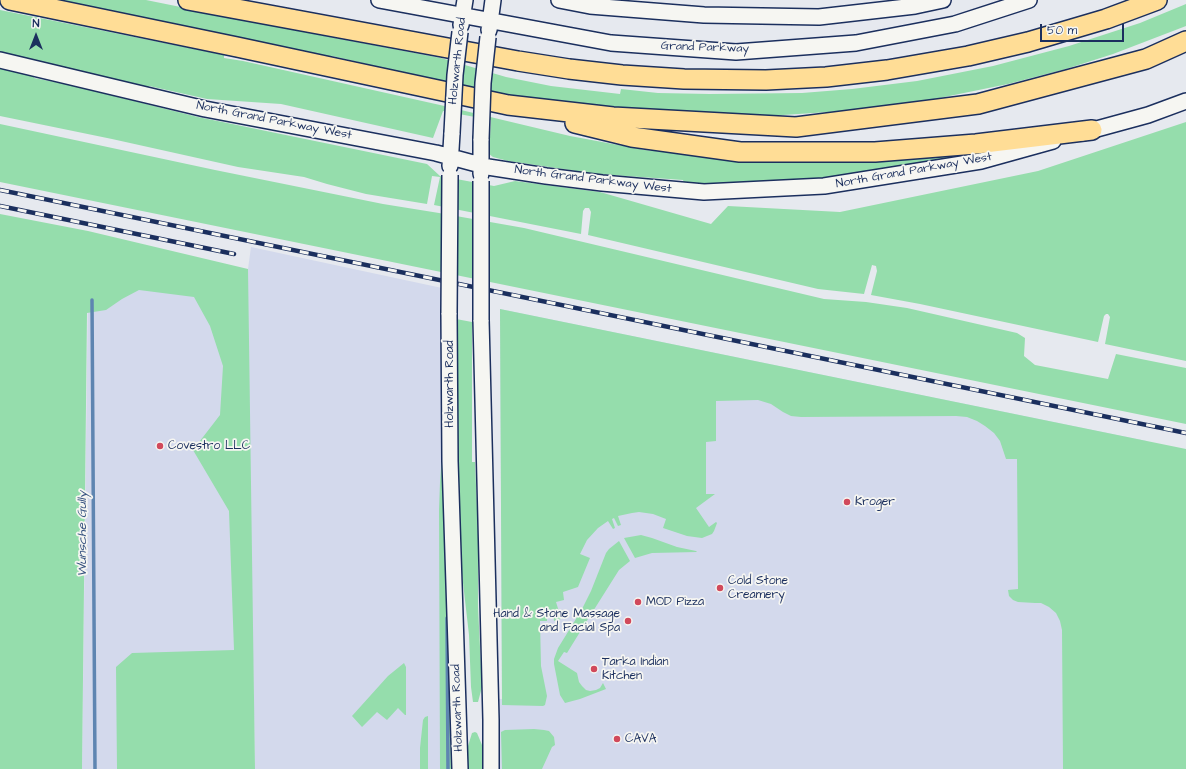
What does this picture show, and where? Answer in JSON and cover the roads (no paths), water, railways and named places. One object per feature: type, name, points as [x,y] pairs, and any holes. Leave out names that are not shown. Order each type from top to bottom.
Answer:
[{"type":"highway","points":[[10,0],[508,105],[632,137],[740,152],[875,152],[976,144],[1092,130]]},
{"type":"highway","points":[[188,0],[518,61],[569,69],[622,75],[684,79],[766,80],[826,77],[887,70],[968,56],[1028,42],[1106,19],[1157,0]]},
{"type":"highway","points":[[508,105],[613,117],[796,127],[978,104],[1146,59],[1186,41]]},
{"type":"main road","name":"Grand Parkway","points":[[379,0],[611,43],[736,52],[856,43],[955,24],[1029,0]]},
{"type":"main road","name":"Holzwarth Road","points":[[460,769],[450,461],[450,156],[455,75],[465,0]]},
{"type":"main road","points":[[491,769],[481,320],[481,139],[483,83],[493,0]]},
{"type":"main road","points":[[559,0],[590,6],[704,15],[819,17],[915,6],[943,0]]},
{"type":"main road","name":"North Grand Parkway West","points":[[0,60],[205,109],[450,156],[481,165],[567,179],[704,192],[824,186],[981,161],[1148,115],[1186,101]]},
{"type":"waterway","name":"Wunsche Gully","points":[[92,300],[95,769]]},
{"type":"waterway","points":[[447,618],[448,769]]},
{"type":"railway","points":[[0,190],[1186,433]]},
{"type":"railway","points":[[0,206],[234,254]]},
{"type":"place","name":"Covestro LLC","points":[[160,446]]},
{"type":"place","name":"Kroger","points":[[847,502]]},
{"type":"place","name":"Cold Stone Creamery","points":[[720,588]]},
{"type":"place","name":"MOD Pizza","points":[[638,602]]},
{"type":"place","name":"Hand & Stone Massage and Facial Spa","points":[[628,621]]},
{"type":"place","name":"Tarka Indian Kitchen","points":[[594,669]]},
{"type":"place","name":"CAVA","points":[[617,739]]}]
